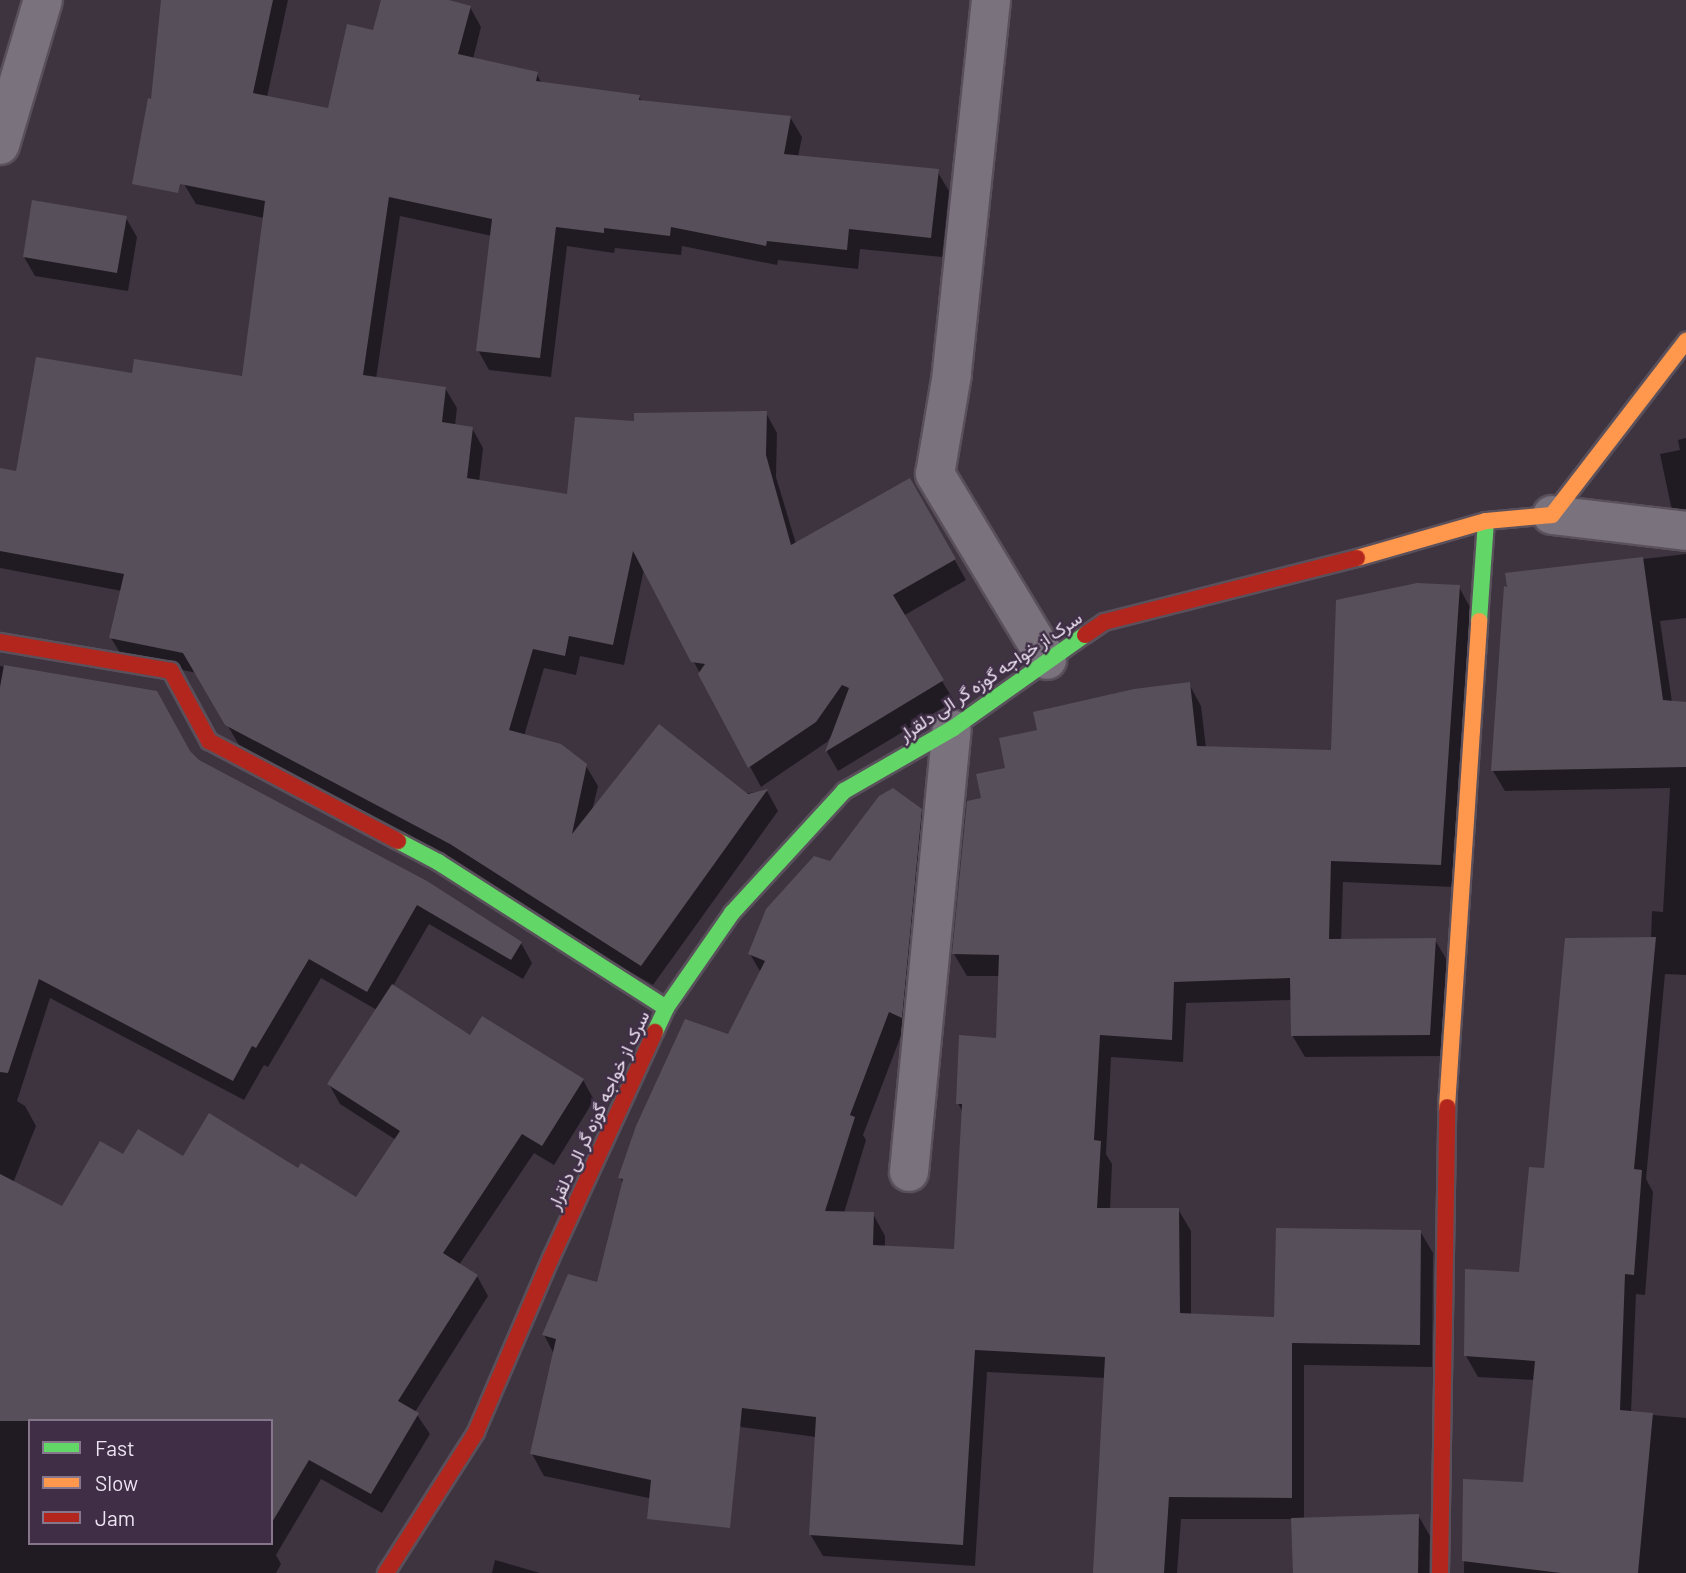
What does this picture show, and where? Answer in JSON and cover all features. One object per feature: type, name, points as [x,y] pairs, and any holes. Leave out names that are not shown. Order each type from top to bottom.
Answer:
[{"type":"street","points":[[0,145],[43,0]]},
{"type":"street","points":[[991,0],[952,374],[935,474],[1047,660]]},
{"type":"street","points":[[1552,515],[1686,341]]},
{"type":"street","points":[[1552,515],[1686,531]]},
{"type":"street","name":"سرک از خواجه گوزه گر الی دلقرار","points":[[386,1573],[476,1432],[551,1258],[666,1009],[677,997],[732,912],[844,792],[952,729],[1104,622],[1302,574],[1486,521],[1552,515]]},
{"type":"street","points":[[1440,1573],[1444,1153],[1486,521]]},
{"type":"street","points":[[0,642],[171,671],[209,741],[438,862],[666,1009]]},
{"type":"street","points":[[909,1172],[952,729]]},
{"type":"building","points":[[161,0],[273,0],[253,93],[328,108],[347,24],[373,30],[381,0],[449,0],[471,6],[458,54],[538,72],[536,81],[640,95],[639,100],[791,116],[784,154],[939,169],[931,238],[849,229],[847,250],[767,241],[766,246],[671,227],[670,236],[604,228],[604,233],[556,227],[540,358],[476,351],[492,219],[389,197],[363,375],[446,387],[442,422],[473,427],[467,478],[567,494],[575,417],[634,421],[634,413],[767,411],[766,455],[791,545],[910,478],[956,559],[893,595],[944,680],[825,752],[849,688],[842,685],[816,722],[748,768],[698,674],[705,664],[691,662],[633,551],[613,645],[569,636],[565,656],[533,649],[509,730],[561,744],[587,764],[572,834],[659,724],[748,794],[768,789],[641,966],[450,844],[225,725],[183,653],[109,638],[124,574],[0,551],[0,468],[16,471],[36,357],[132,373],[134,359],[242,376],[265,201],[180,184],[178,193],[132,184],[148,98],[151,99]]},
{"type":"building","points":[[32,200],[127,216],[117,273],[23,257]]},
{"type":"building","points":[[1643,557],[1663,700],[1686,702],[1686,767],[1491,771],[1504,586],[1507,587],[1505,573]]},
{"type":"building","points":[[1417,583],[1460,585],[1441,865],[1331,861],[1329,939],[1436,938],[1430,1035],[1291,1036],[1290,978],[1174,982],[1172,1040],[1100,1035],[1094,1140],[1101,1141],[1097,1208],[1179,1208],[1180,1313],[1274,1317],[1276,1228],[1421,1230],[1420,1345],[1292,1343],[1292,1498],[1169,1497],[1164,1573],[1093,1573],[1105,1357],[975,1350],[963,1545],[809,1535],[816,1417],[742,1408],[730,1528],[647,1519],[651,1480],[530,1454],[556,1339],[542,1335],[568,1274],[597,1282],[623,1179],[618,1178],[636,1126],[685,1019],[728,1034],[765,961],[748,954],[766,909],[814,856],[830,861],[879,796],[893,788],[922,809],[902,1018],[889,1012],[850,1115],[855,1117],[825,1211],[874,1212],[873,1245],[954,1249],[962,1104],[956,1104],[959,1035],[996,1038],[999,955],[952,954],[967,801],[981,798],[976,774],[1005,768],[999,738],[1037,730],[1033,712],[1134,689],[1190,682],[1197,746],[1331,750],[1336,600]]},
{"type":"building","points":[[4,665],[157,691],[190,751],[199,760],[427,881],[522,942],[511,960],[417,905],[367,992],[309,959],[256,1048],[252,1046],[233,1081],[39,979],[8,1073],[0,1072],[0,687]]},
{"type":"building","points":[[1656,937],[1634,1169],[1642,1170],[1634,1275],[1625,1274],[1620,1410],[1653,1413],[1638,1573],[1561,1573],[1462,1561],[1463,1479],[1523,1482],[1535,1361],[1464,1356],[1465,1269],[1519,1272],[1529,1167],[1544,1168],[1565,938]]},
{"type":"building","points":[[392,984],[470,1035],[482,1016],[584,1079],[542,1146],[522,1134],[443,1253],[478,1275],[398,1401],[419,1413],[371,1494],[309,1460],[273,1521],[273,1419],[0,1421],[0,1174],[62,1206],[100,1141],[123,1154],[138,1129],[183,1156],[209,1113],[298,1168],[301,1163],[356,1197],[400,1131],[327,1084]]},
{"type":"building","points":[[1419,1514],[1418,1573],[1293,1573],[1291,1518]]},
{"type":"traffic: fast","points":[[1479,621],[1486,521]]},
{"type":"traffic: fast","points":[[655,1032],[666,1008],[732,913],[844,791],[952,729],[1085,635]]},
{"type":"traffic: fast","points":[[398,841],[438,862],[666,1008]]},
{"type":"traffic: slow","points":[[1357,558],[1486,521],[1552,515],[1686,341]]},
{"type":"traffic: slow","points":[[1447,1107],[1479,621]]},
{"type":"traffic: jam","points":[[1085,635],[1104,622],[1357,558]]},
{"type":"traffic: jam","points":[[0,642],[171,671],[209,741],[398,841]]},
{"type":"traffic: jam","points":[[386,1573],[476,1432],[551,1258],[655,1032]]},
{"type":"traffic: jam","points":[[1440,1573],[1447,1107]]}]
